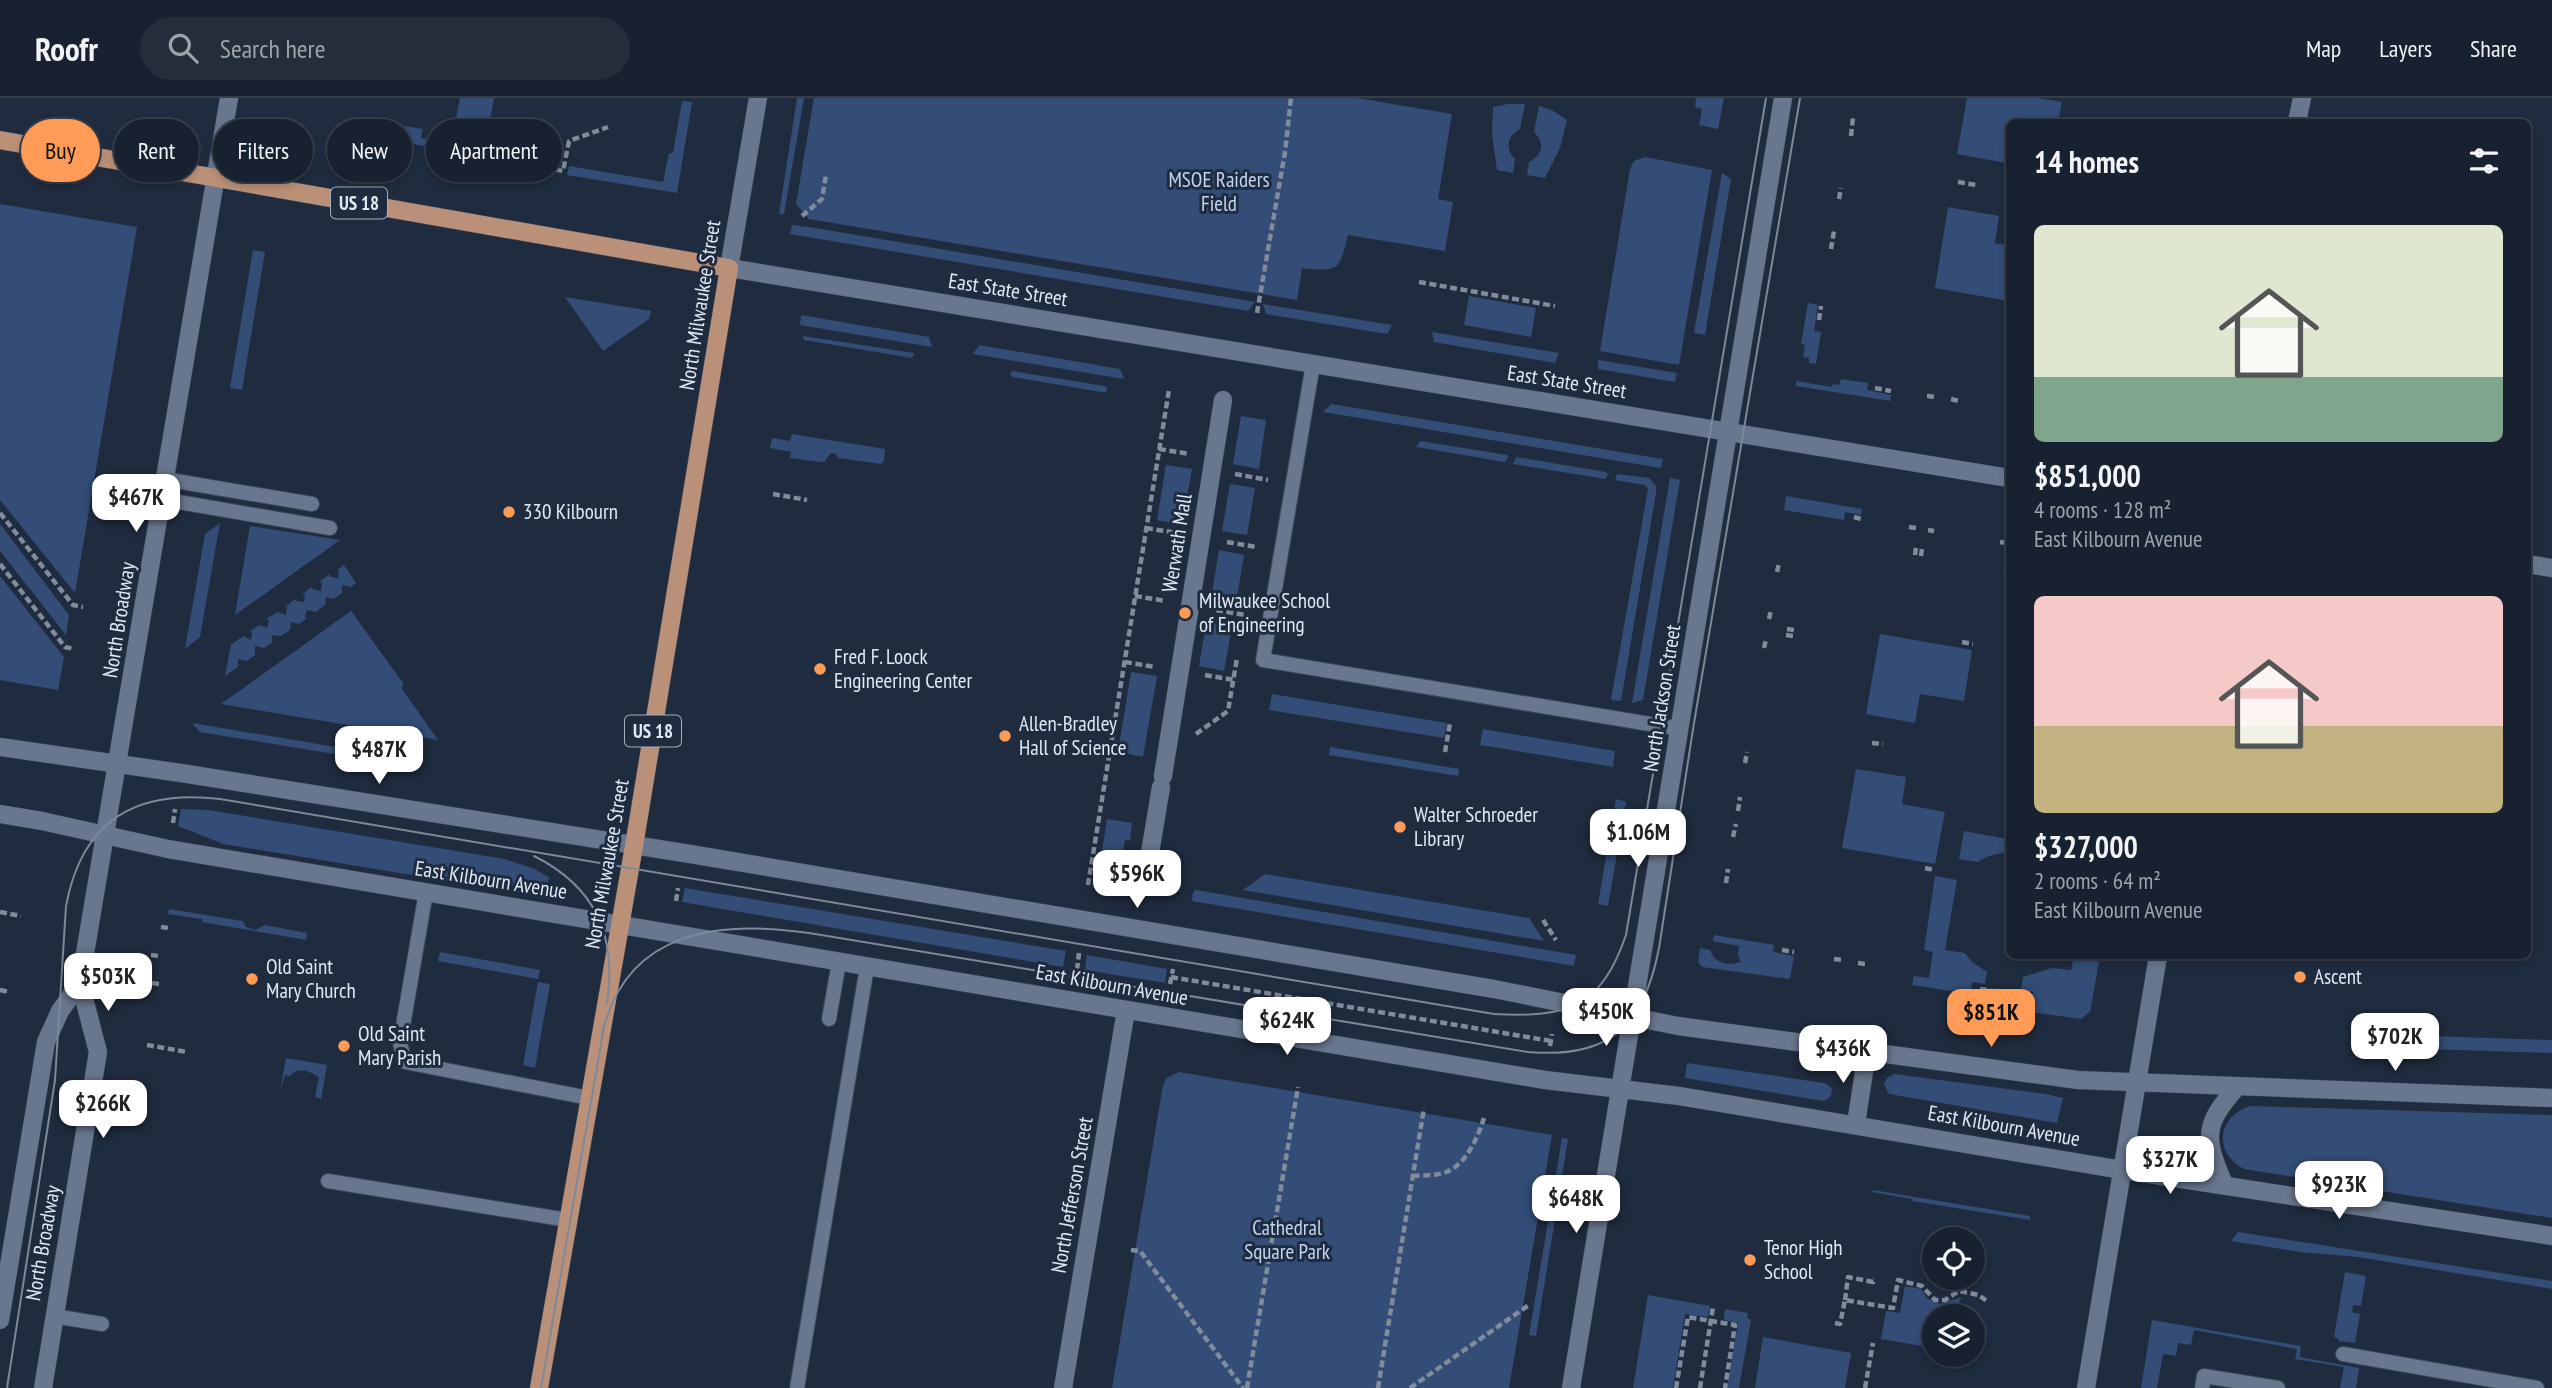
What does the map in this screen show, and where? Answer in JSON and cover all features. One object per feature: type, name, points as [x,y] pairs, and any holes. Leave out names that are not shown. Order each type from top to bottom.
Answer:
[{"type":"main road","name":"East State Street","points":[[0,140],[213,177]]},
{"type":"main road","name":"East State Street","points":[[239,182],[729,268]]},
{"type":"main road","name":"North Milwaukee Street","points":[[539,1388],[634,846],[729,268]]},
{"type":"street","name":"North Broadway","points":[[226,119],[229,98]]},
{"type":"street","name":"North Milwaukee Street","points":[[729,268],[758,98]]},
{"type":"street","name":"North Jackson Street","points":[[1571,1388],[1619,1089],[1642,970],[1783,98]]},
{"type":"street","points":[[2298,119],[2302,98]]},
{"type":"street","name":"North Broadway","points":[[43,1388],[98,1052],[80,983],[215,182]]},
{"type":"street","name":"East State Street","points":[[729,268],[2006,478]]},
{"type":"street","name":"Werwath Mall","points":[[1146,877],[1223,400]]},
{"type":"street","points":[[2531,565],[2552,568]]},
{"type":"street","points":[[0,747],[634,846],[1480,987],[1678,1026],[1867,1052],[2078,1080],[2552,1098]]},
{"type":"street","name":"East Kilbourn Avenue","points":[[0,814],[168,849],[1545,1080],[1679,1096],[2122,1170],[2552,1236]]},
{"type":"street","points":[[2086,1388],[2158,959]]},
{"type":"street","name":"North Broadway","points":[[0,1321],[46,1042],[60,1011],[80,983]]},
{"type":"street","name":"North Jefferson Street","points":[[1063,1388],[1126,1010]]},
{"type":"street","points":[[1856,1124],[1867,1052]]},
{"type":"street","points":[[2224,1184],[2215,1164],[2209,1135],[2216,1112],[2237,1087]]},
{"type":"lane","points":[[1313,364],[1264,660],[1680,729]]},
{"type":"lane","points":[[164,479],[312,504]]},
{"type":"lane","points":[[160,499],[330,528]]},
{"type":"lane","points":[[426,892],[400,1043],[405,1062],[589,1098]]},
{"type":"lane","points":[[829,1019],[839,962]]},
{"type":"lane","points":[[797,1388],[867,967]]},
{"type":"lane","points":[[328,1181],[568,1220]]},
{"type":"lane","points":[[54,1316],[102,1324]]},
{"type":"lane","points":[[2343,1354],[2537,1388]]},
{"type":"lane","points":[[2202,1388],[2204,1376],[2278,1388]]},
{"type":"path","points":[[1257,313],[1285,152],[1291,98]]},
{"type":"path","points":[[1851,136],[1853,118]]},
{"type":"path","points":[[562,171],[569,141],[608,127]]},
{"type":"path","points":[[802,216],[822,199],[826,175]]},
{"type":"path","points":[[1958,182],[1976,185]]},
{"type":"path","points":[[1839,199],[1840,188]]},
{"type":"path","points":[[1831,249],[1834,231]]},
{"type":"path","points":[[1419,282],[1555,306]]},
{"type":"path","points":[[1819,320],[1821,306]]},
{"type":"path","points":[[1875,388],[1891,391]]},
{"type":"path","points":[[1088,885],[1169,390]]},
{"type":"path","points":[[1927,396],[1937,397]]},
{"type":"path","points":[[1951,399],[1959,401]]},
{"type":"path","points":[[1266,494],[1270,468]]},
{"type":"path","points":[[773,494],[807,500]]},
{"type":"path","points":[[0,513],[73,605],[83,607]]},
{"type":"path","points":[[1854,517],[1861,519]]},
{"type":"path","points":[[1909,527],[1916,528]]},
{"type":"path","points":[[1254,561],[1259,534]]},
{"type":"path","points":[[2000,542],[2006,543]]},
{"type":"path","points":[[1918,555],[1919,548]]},
{"type":"path","points":[[1777,572],[1779,563]]},
{"type":"path","points":[[0,564],[65,647],[74,649]]},
{"type":"path","points":[[1769,619],[1771,610]]},
{"type":"path","points":[[1243,628],[1245,615]]},
{"type":"path","points":[[1786,635],[1793,636]]},
{"type":"path","points":[[1764,648],[1766,639]]},
{"type":"path","points":[[1962,642],[1973,644]]},
{"type":"path","points":[[1166,757],[1228,711],[1238,654]]},
{"type":"path","points":[[1445,752],[1450,723]]},
{"type":"path","points":[[1872,743],[1883,744]]},
{"type":"path","points":[[1745,763],[1747,752]]},
{"type":"path","points":[[1738,810],[1740,797]]},
{"type":"path","points":[[173,823],[175,809]]},
{"type":"path","points":[[1733,837],[1736,824]]},
{"type":"path","points":[[1925,868],[1934,870]]},
{"type":"path","points":[[1726,883],[1728,869]]},
{"type":"path","points":[[676,901],[678,888]]},
{"type":"path","points":[[0,912],[21,916]]},
{"type":"path","points":[[1543,919],[1556,940]]},
{"type":"path","points":[[161,927],[169,928]]},
{"type":"path","points":[[1782,950],[1794,952]]},
{"type":"path","points":[[1077,970],[1079,953]]},
{"type":"path","points":[[151,955],[159,956]]},
{"type":"path","points":[[1834,959],[1843,960]]},
{"type":"path","points":[[1858,963],[1865,964]]},
{"type":"path","points":[[1170,984],[1172,969]]},
{"type":"path","points":[[1171,977],[1551,1044],[1552,1034]]},
{"type":"path","points":[[152,983],[159,984]]},
{"type":"path","points":[[1980,989],[1993,991]]},
{"type":"path","points":[[0,990],[9,992]]},
{"type":"path","points":[[2011,993],[2023,995]]},
{"type":"path","points":[[147,1045],[187,1052]]},
{"type":"path","points":[[1245,1388],[1298,1087]]},
{"type":"path","points":[[1378,1388],[1424,1108]]},
{"type":"path","points":[[1413,1176],[1445,1173],[1453,1168],[1464,1158],[1477,1137],[1484,1118]]},
{"type":"path","points":[[1130,1250],[1140,1251],[1245,1388]]},
{"type":"path","points":[[1835,1323],[1840,1324],[1848,1277],[1872,1282],[1873,1278]]},
{"type":"path","points":[[1845,1300],[1893,1308],[1898,1280],[1922,1286],[1936,1300],[1945,1300],[1959,1291],[1979,1295],[1987,1302]]},
{"type":"path","points":[[1410,1388],[1529,1305]]},
{"type":"path","points":[[1700,1388],[1713,1307]]},
{"type":"path","points":[[1676,1388],[1688,1317],[1735,1325],[1725,1388]]},
{"type":"path","points":[[1865,1388],[1873,1343]]},
{"type":"green space","points":[[460,98],[494,98],[490,119],[456,119]]},
{"type":"green space","points":[[797,98],[804,98],[784,214],[779,214]]},
{"type":"green space","name":"MSOE Raiders Field","points":[[814,98],[1357,98],[1452,114],[1438,199],[1453,202],[1445,251],[1348,235],[1340,262],[1336,266],[1324,270],[1302,268],[1297,300],[809,219],[796,204]]},
{"type":"green space","points":[[1696,98],[1724,98],[1718,129],[1699,125],[1702,109],[1695,107]]},
{"type":"green space","points":[[1967,98],[2038,98],[2062,102],[2059,119],[2006,119],[2006,163],[1957,154]]},
{"type":"green space","points":[[682,101],[692,102],[677,193],[567,175],[569,166],[663,182],[669,153],[673,153]]},
{"type":"green space","points":[[1525,104],[1520,129],[1512,135],[1509,143],[1515,159],[1513,173],[1497,170],[1492,134],[1493,107]]},
{"type":"green space","points":[[1539,106],[1552,110],[1567,120],[1560,148],[1545,178],[1527,175],[1529,162],[1537,156],[1541,148],[1540,140],[1534,132]]},
{"type":"green space","points":[[412,127],[423,129],[421,138],[426,139],[426,146],[412,144]]},
{"type":"green space","points":[[1645,157],[1712,170],[1679,365],[1600,351],[1630,169],[1634,161]]},
{"type":"green space","points":[[1722,173],[1731,179],[1705,335],[1694,333]]},
{"type":"green space","points":[[0,204],[137,227],[75,593],[0,500]]},
{"type":"green space","points":[[1948,207],[1999,216],[1995,243],[2006,245],[2006,300],[1935,288]]},
{"type":"green space","points":[[792,225],[1255,302],[1248,311],[790,234]]},
{"type":"green space","points":[[253,250],[265,252],[242,390],[230,388]]},
{"type":"green space","points":[[1469,296],[1536,308],[1531,337],[1464,325]]},
{"type":"green space","points":[[565,297],[651,311],[649,319],[603,351]]},
{"type":"green space","points":[[1808,303],[1818,305],[1814,331],[1821,332],[1816,364],[1809,363],[1809,358],[1803,357],[1805,345],[1801,344]]},
{"type":"green space","points":[[1263,304],[1392,325],[1387,334],[1266,314]]},
{"type":"green space","points":[[801,315],[929,337],[932,347],[800,325]]},
{"type":"green space","points":[[1432,332],[1559,353],[1555,363],[1434,342]]},
{"type":"green space","points":[[803,336],[914,354],[912,358],[804,340]]},
{"type":"green space","points":[[979,345],[1120,369],[1124,379],[973,354]]},
{"type":"green space","points":[[1598,360],[1677,373],[1675,382],[1598,369]]},
{"type":"green space","points":[[1012,371],[1105,386],[1107,389],[1106,392],[1101,392],[1013,377],[1010,375]]},
{"type":"green space","points":[[1841,379],[1868,383],[1867,390],[1891,395],[1890,401],[1796,386],[1796,381],[1832,387],[1833,384],[1839,385]]},
{"type":"green space","points":[[1331,404],[1663,459],[1661,468],[1323,412]]},
{"type":"green space","points":[[1241,416],[1266,420],[1259,469],[1233,464]]},
{"type":"green space","points":[[792,434],[885,449],[884,461],[881,464],[838,458],[831,453],[821,462],[790,458],[791,452],[770,448],[772,438],[790,441]]},
{"type":"green space","points":[[1420,441],[1507,455],[1508,458],[1505,462],[1416,447]]},
{"type":"green space","points":[[1516,457],[1608,474],[1605,479],[1513,464]]},
{"type":"green space","points":[[1166,465],[1192,469],[1182,525],[1157,520]]},
{"type":"green space","points":[[1617,474],[1649,478],[1656,486],[1621,701],[1611,700],[1648,489],[1645,485],[1615,480]]},
{"type":"green space","points":[[1670,478],[1680,480],[1643,700],[1632,703]]},
{"type":"green space","points":[[1230,484],[1255,488],[1247,535],[1222,531]]},
{"type":"green space","points":[[1786,496],[1862,509],[1861,515],[1845,512],[1844,520],[1784,510]]},
{"type":"green space","points":[[220,523],[200,637],[185,649],[205,534]]},
{"type":"green space","points":[[0,524],[69,615],[66,635],[0,551]]},
{"type":"green space","points":[[250,526],[340,540],[235,615]]},
{"type":"green space","points":[[1219,550],[1244,555],[1236,603],[1211,599]]},
{"type":"green space","points":[[344,565],[356,583],[351,587],[342,585],[342,593],[334,599],[326,597],[325,605],[316,612],[307,610],[307,618],[299,624],[291,622],[290,630],[281,636],[272,635],[272,643],[264,648],[255,646],[255,655],[247,661],[238,659],[238,667],[225,676],[231,645],[243,636],[251,640],[250,631],[259,625],[267,628],[269,620],[266,619],[278,612],[286,615],[285,607],[295,599],[304,602],[305,595],[302,594],[312,587],[321,591],[322,583],[319,582],[330,574],[330,577],[338,578],[337,570]]},
{"type":"green space","points":[[0,576],[64,657],[58,690],[0,680]]},
{"type":"green space","points":[[351,611],[403,683],[402,689],[438,740],[221,704]]},
{"type":"green space","points":[[1207,618],[1233,622],[1224,671],[1199,666]]},
{"type":"green space","points":[[1880,634],[1972,650],[1964,701],[1920,694],[1915,723],[1866,714]]},
{"type":"green space","points":[[1131,672],[1157,676],[1143,757],[1118,752]]},
{"type":"green space","points":[[1272,694],[1447,723],[1444,738],[1269,710]]},
{"type":"green space","points":[[192,723],[414,760],[413,767],[200,732]]},
{"type":"green space","points":[[1483,729],[1615,751],[1613,767],[1480,745]]},
{"type":"green space","points":[[1330,747],[1459,769],[1458,776],[1329,755]]},
{"type":"green space","points":[[1856,769],[1906,777],[1902,804],[1945,812],[1935,864],[1842,848]]},
{"type":"green space","points":[[1616,799],[1626,802],[1608,906],[1598,904]]},
{"type":"green space","points":[[181,809],[209,810],[504,859],[549,877],[545,897],[223,844],[178,826]]},
{"type":"green space","points":[[1107,819],[1132,823],[1130,840],[1125,840],[1123,850],[1127,852],[1125,868],[1100,864]]},
{"type":"green space","points":[[1964,831],[2006,839],[2005,852],[1978,862],[1959,859]]},
{"type":"green space","points":[[1265,874],[1529,918],[1544,941],[1243,890]]},
{"type":"green space","points":[[1935,876],[1957,880],[1945,950],[1965,953],[1972,962],[1987,972],[1985,984],[1972,982],[1970,994],[1912,985],[1914,976],[1929,978],[1933,952],[1924,950]]},
{"type":"green space","points":[[685,888],[1066,951],[1063,967],[682,902]]},
{"type":"green space","points":[[1196,890],[1576,955],[1574,966],[1192,901],[1193,892]]},
{"type":"green space","points":[[169,909],[243,921],[246,927],[255,930],[265,925],[307,933],[306,940],[202,922],[202,919],[168,914]]},
{"type":"green space","points":[[1714,935],[1774,945],[1773,952],[1794,956],[1790,979],[1702,967],[1698,962],[1700,948],[1710,950],[1722,963],[1741,962],[1738,955],[1739,946],[1713,941]]},
{"type":"green space","points":[[440,952],[540,970],[538,979],[438,961]]},
{"type":"green space","points":[[1087,955],[1167,969],[1165,983],[1085,970]]},
{"type":"green space","points":[[2074,959],[2099,962],[2090,1012],[2081,1019],[2030,1012],[2033,992],[2021,990],[2023,977],[2052,968],[2071,970]]},
{"type":"green space","points":[[538,982],[550,984],[535,1068],[523,1065]]},
{"type":"green space","points":[[2398,1035],[2552,1040],[2552,1053],[2395,1048]]},
{"type":"green space","points":[[286,1058],[327,1065],[321,1099],[315,1097],[319,1077],[304,1071],[285,1075],[280,1091]]},
{"type":"green space","points":[[1687,1063],[1824,1083],[1832,1088],[1831,1096],[1824,1101],[1685,1078]]},
{"type":"green space","name":"Cathedral Square Park","points":[[1179,1072],[1552,1135],[1509,1388],[1112,1388],[1163,1085],[1167,1078]]},
{"type":"green space","points":[[1894,1074],[2063,1098],[2057,1123],[1889,1094],[1884,1084],[1887,1078]]},
{"type":"green space","points":[[2250,1106],[2552,1115],[2552,1218],[2244,1169],[2227,1154],[2223,1136],[2231,1118]]},
{"type":"green space","points":[[1562,1138],[1568,1139],[1536,1336],[1529,1335]]},
{"type":"green space","points":[[1873,1190],[2030,1216],[2030,1220],[1912,1201],[1872,1192]]},
{"type":"green space","points":[[2238,1232],[2552,1281],[2552,1289],[2358,1257],[2300,1252],[2231,1241]]},
{"type":"green space","points":[[2345,1272],[2366,1276],[2361,1306],[2353,1305],[2352,1312],[2360,1314],[2355,1343],[2338,1341],[2339,1339],[2334,1337]]},
{"type":"green space","points":[[1905,1286],[1921,1289],[1928,1299],[1940,1304],[1922,1304],[1922,1346],[1881,1339],[1886,1311],[1900,1313]]},
{"type":"green space","points":[[1648,1295],[1710,1306],[1708,1317],[1685,1314],[1673,1388],[1633,1388]]},
{"type":"green space","points":[[1961,1297],[1959,1304],[1940,1304]]},
{"type":"green space","points":[[1725,1309],[1748,1313],[1747,1318],[1751,1320],[1739,1388],[1727,1388],[1738,1323],[1724,1320]]},
{"type":"green space","points":[[2152,1320],[2301,1346],[2300,1357],[2359,1368],[2356,1388],[2340,1388],[2344,1367],[2295,1359],[2297,1349],[2194,1330],[2191,1345],[2178,1343],[2176,1356],[2163,1354],[2157,1388],[2141,1388]]},
{"type":"green space","points":[[1763,1337],[1851,1353],[1845,1388],[1755,1388]]},
{"type":"tram line","points":[[7,1388],[55,1080],[66,906],[74,876],[85,852],[100,832],[118,816],[163,799],[220,799],[1494,1014],[1542,1014],[1561,1010],[1592,993],[1605,979],[1626,935],[1766,98]]},
{"type":"tram line","points":[[602,1034],[614,999],[632,973],[654,953],[680,940],[710,932],[742,929],[809,933],[1528,1052],[1581,1050],[1602,1043],[1619,1032],[1633,1017],[1644,998],[1659,948],[1694,723],[1800,98]]},
{"type":"tram line","points":[[534,856],[573,883],[587,898],[597,916],[605,935],[609,956],[607,1003]]},
{"type":"tram line","points":[[541,1388],[604,1027]]},
{"type":"place","name":"330 Kilbourn","points":[[509,512]]},
{"type":"place","name":"Milwaukee School of Engineering","points":[[1185,613]]},
{"type":"place","name":"Fred F. Loock Engineering Center","points":[[820,669]]},
{"type":"place","name":"Allen-Bradley Hall of Science","points":[[1005,736]]},
{"type":"place","name":"Walter Schroeder Library","points":[[1400,827]]},
{"type":"place","name":"Ascent","points":[[2300,977]]},
{"type":"place","name":"Old Saint Mary Church","points":[[252,979]]},
{"type":"place","name":"Old Saint Mary Parish","points":[[344,1046]]},
{"type":"place","name":"Tenor High School","points":[[1750,1260]]}]
